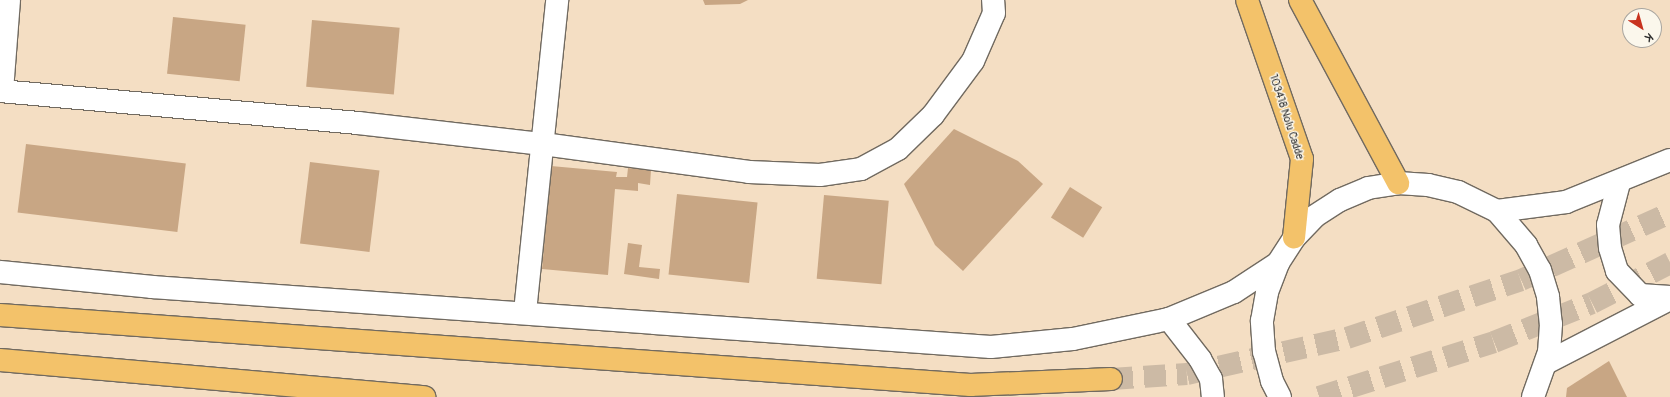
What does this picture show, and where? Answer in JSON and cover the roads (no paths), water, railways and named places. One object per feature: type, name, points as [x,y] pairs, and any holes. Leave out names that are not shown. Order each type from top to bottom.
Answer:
[{"type":"main road","name":"103418 Nolu Cadde","points":[[1247,0],[1302,159],[1294,238]]},
{"type":"main road","points":[[1300,0],[1398,183]]},
{"type":"main road","points":[[0,315],[970,385],[1111,379]]},
{"type":"main road","points":[[0,360],[424,397]]},
{"type":"street","points":[[9,0],[1,91],[350,122],[543,144],[749,172],[820,175],[861,169],[898,149],[933,115],[973,61],[994,13],[993,0]]},
{"type":"street","points":[[525,312],[557,0]]},
{"type":"street","points":[[1497,211],[1566,202],[1619,183],[1670,160]]},
{"type":"street","points":[[1280,397],[1272,381],[1264,352],[1262,321],[1267,292],[1278,263],[1294,238],[1315,216],[1340,200],[1368,188],[1398,183],[1428,185],[1458,192],[1497,211],[1526,245],[1540,270],[1548,297],[1551,324],[1546,364],[1533,397]]},
{"type":"street","points":[[1619,183],[1608,225],[1610,248],[1617,271],[1640,295],[1670,298]]},
{"type":"street","points":[[0,272],[152,287],[525,312],[991,347],[1073,339],[1169,319],[1234,292],[1278,263]]},
{"type":"street","points":[[1546,364],[1670,298]]},
{"type":"street","points":[[1169,319],[1200,359],[1211,379],[1214,397]]},
{"type":"tunnel","points":[[1111,379],[1187,374],[1347,338],[1521,280],[1670,213]]},
{"type":"tunnel","points":[[1319,397],[1494,342],[1592,303],[1670,263]]}]
